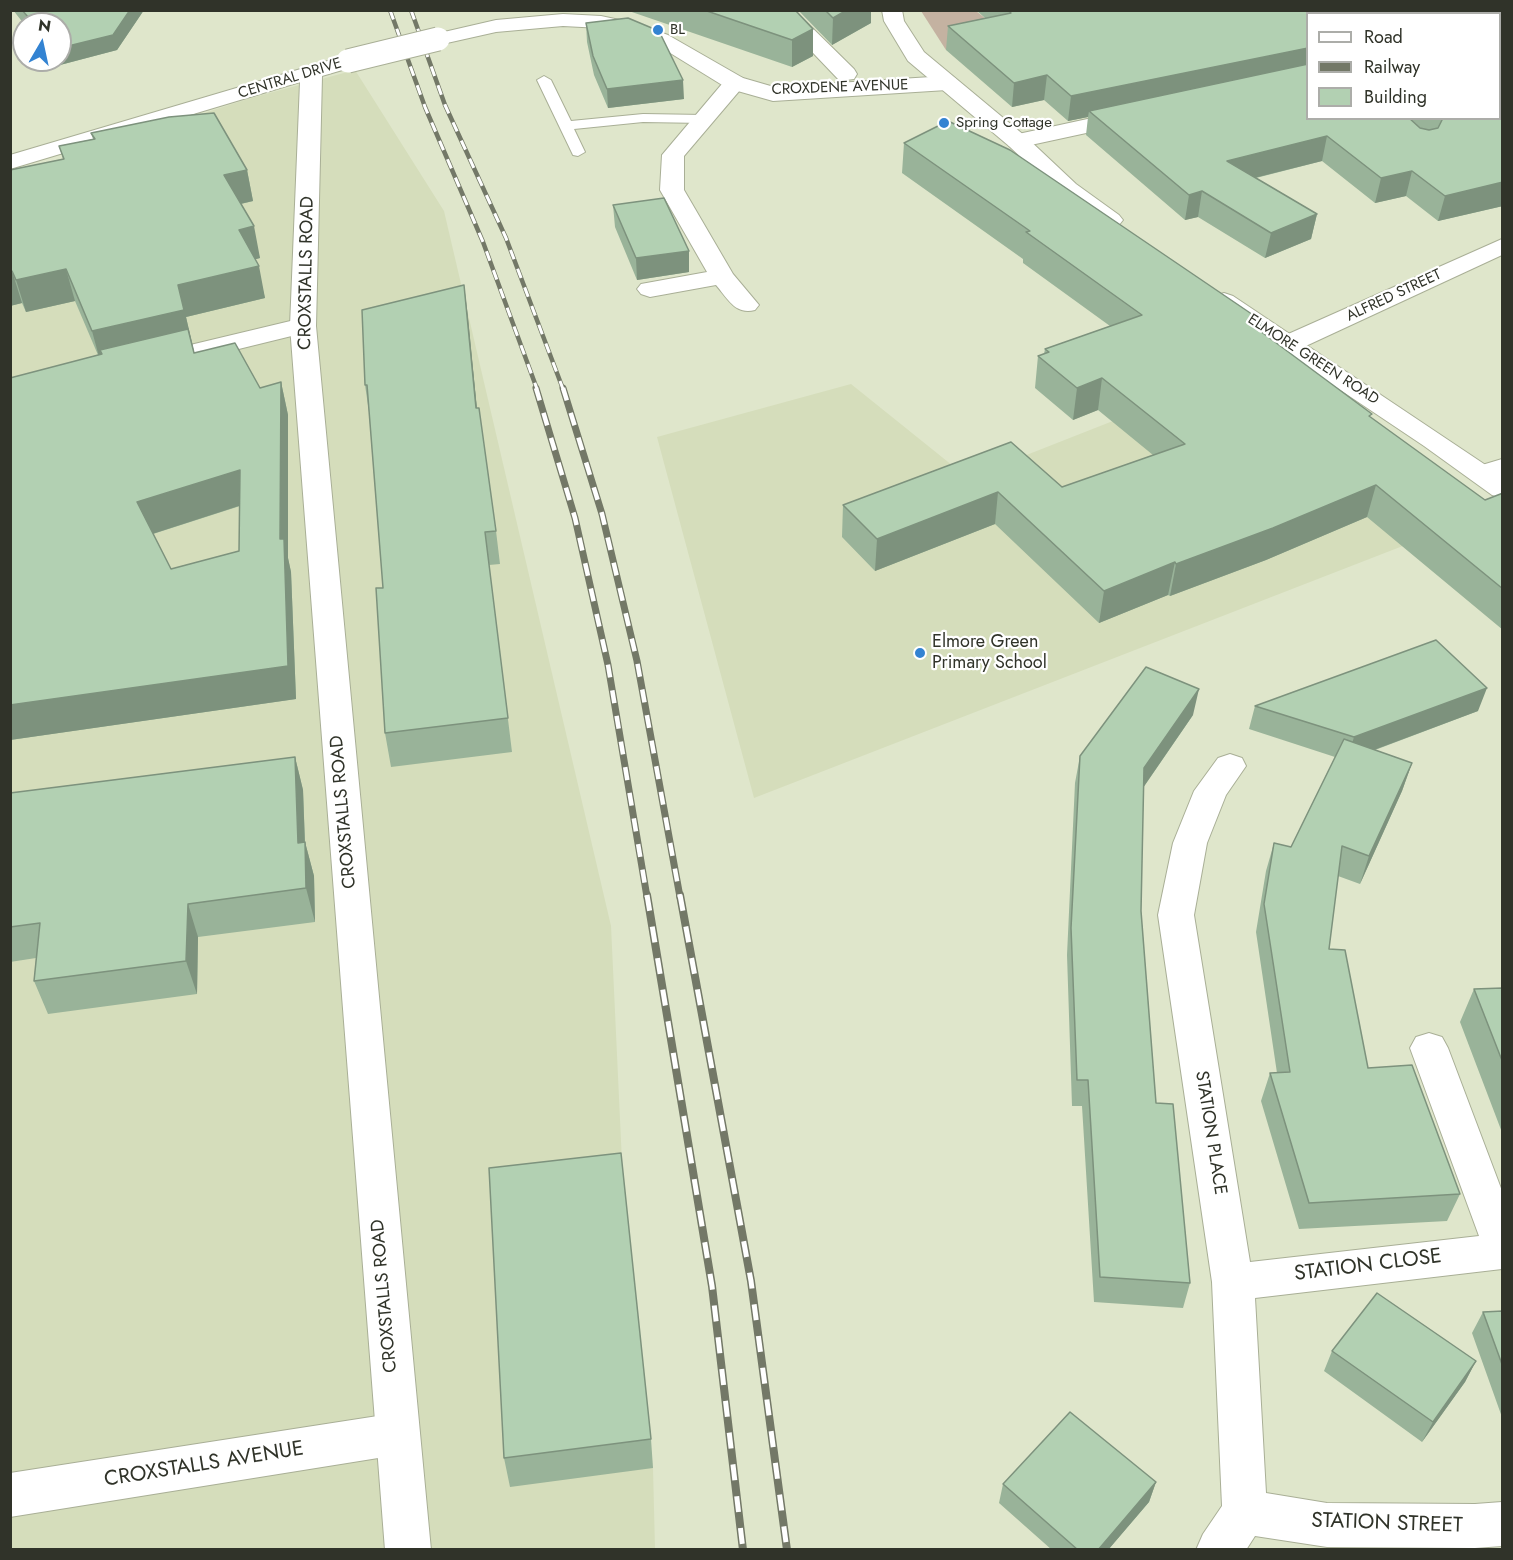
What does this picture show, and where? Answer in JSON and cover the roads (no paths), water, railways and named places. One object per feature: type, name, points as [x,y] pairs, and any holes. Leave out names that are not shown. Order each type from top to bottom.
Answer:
[{"type":"street","points":[[782,10],[846,74]]},
{"type":"street","points":[[892,10],[894,21],[910,48],[925,64],[1017,141],[1068,189],[1125,230]]},
{"type":"street","name":"CROXDENE AVENUE","points":[[572,15],[631,28],[661,39],[735,83],[773,94],[947,83]]},
{"type":"street","name":"CENTRAL DRIVE","points":[[10,162],[348,61],[496,26],[572,15]]},
{"type":"street","name":"CROXDENE AVENUE","points":[[735,83],[846,74],[925,64]]},
{"type":"street","name":"CROXSTALLS ROAD","points":[[311,73],[303,326],[408,1550]]},
{"type":"street","points":[[735,83],[673,155],[672,190],[722,277],[746,305]]},
{"type":"street","points":[[1017,141],[1145,114]]},
{"type":"street","name":"ALFRED STREET","points":[[1286,345],[1503,246]]},
{"type":"street","points":[[650,289],[722,277]]},
{"type":"street","name":"ELMORE GREEN ROAD","points":[[1201,284],[1286,345],[1496,477]]},
{"type":"street","points":[[123,369],[303,326]]},
{"type":"street","name":"STATION PLACE","points":[[1230,766],[1211,791],[1190,843],[1176,915],[1233,1282],[1245,1512]]},
{"type":"street","points":[[1429,1048],[1503,1242]]},
{"type":"street","name":"STATION CLOSE","points":[[1233,1282],[1503,1251]]},
{"type":"street","name":"CROXSTALLS AVENUE","points":[[10,1495],[397,1434]]},
{"type":"street","points":[[1220,1550],[1245,1512]]},
{"type":"street","name":"STATION STREET","points":[[1245,1512],[1327,1526],[1503,1524]]},
{"type":"lane","points":[[543,80],[578,152]]},
{"type":"lane","points":[[566,126],[643,118],[705,119]]},
{"type":"railway","points":[[390,10],[425,107],[483,242],[537,389]]},
{"type":"railway","points":[[411,10],[445,105],[506,238],[563,389]]},
{"type":"railway","points":[[536,388],[575,518],[608,665],[647,897]]},
{"type":"railway","points":[[563,388],[602,514],[637,661],[680,897]]},
{"type":"railway","points":[[647,895],[712,1286],[743,1550]]},
{"type":"railway","points":[[680,895],[751,1281],[787,1550]]},
{"type":"place","name":"BL","points":[[658,30]]},
{"type":"place","name":"Spring Cottage","points":[[944,123]]},
{"type":"place","name":"Elmore Green Primary School","points":[[920,653]]}]
